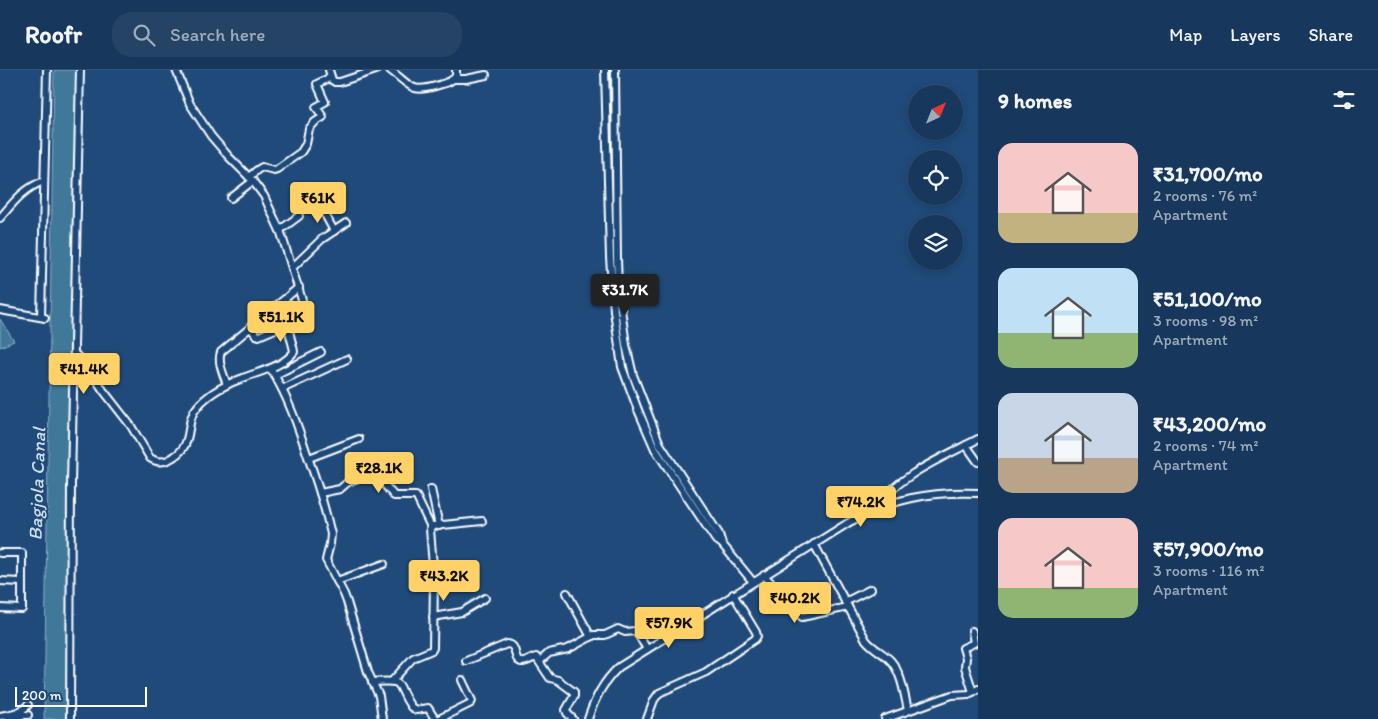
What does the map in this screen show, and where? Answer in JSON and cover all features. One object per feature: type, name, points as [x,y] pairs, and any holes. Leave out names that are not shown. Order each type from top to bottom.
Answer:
[{"type":"street","points":[[0,310],[43,318],[47,70]]},
{"type":"street","points":[[70,719],[71,484],[80,70]]},
{"type":"street","points":[[74,353],[91,371],[131,426],[147,453],[155,461],[160,462],[174,456],[184,447],[189,434],[191,416],[202,402],[227,385],[271,369],[290,357],[294,352],[289,323],[302,304],[302,300],[280,230],[264,196],[251,179],[220,147],[200,121],[190,104],[176,70]]},
{"type":"street","points":[[232,198],[251,179],[257,170],[262,167],[274,170],[281,167],[304,149],[309,129],[323,117],[316,107],[325,102],[317,84],[330,74],[335,82],[340,82],[376,70]]},
{"type":"street","points":[[390,70],[408,85],[419,89],[426,89],[455,79],[463,80],[486,75]]},
{"type":"street","points":[[455,79],[456,70]]},
{"type":"street","points":[[606,70],[610,258],[614,311],[622,367],[655,449],[715,539],[722,544],[753,582]]},
{"type":"street","points":[[615,70],[617,268],[626,345],[633,375],[660,444],[719,534],[722,544]]},
{"type":"street","points":[[0,218],[25,190],[44,181]]},
{"type":"street","points":[[321,207],[334,231]]},
{"type":"street","points":[[280,230],[299,216]]},
{"type":"street","points":[[292,267],[322,239],[346,223]]},
{"type":"street","points":[[227,385],[219,356],[221,352],[299,287]]},
{"type":"street","points":[[250,327],[256,335],[260,336],[289,323]]},
{"type":"street","points":[[275,376],[321,352]]},
{"type":"street","points":[[282,389],[347,359]]},
{"type":"street","points":[[271,369],[295,417],[309,458],[331,534],[326,560],[347,602],[360,648],[379,696],[382,719]]},
{"type":"street","points":[[309,458],[359,439]]},
{"type":"street","points":[[876,508],[886,495],[914,473],[978,439]]},
{"type":"street","points":[[966,445],[978,462]]},
{"type":"street","points":[[320,494],[340,489],[348,482],[363,476],[380,480],[394,496],[416,496],[431,527],[434,578],[433,648],[413,658],[392,681]]},
{"type":"street","points":[[431,489],[439,526]]},
{"type":"street","points":[[588,719],[596,696],[606,680],[619,667],[848,523],[876,508],[905,499],[955,492],[978,493]]},
{"type":"street","points":[[431,527],[482,521]]},
{"type":"street","points":[[814,544],[866,640],[888,658],[896,668],[908,710]]},
{"type":"street","points":[[0,553],[22,553],[22,609],[0,608]]},
{"type":"street","points":[[337,581],[384,564]]},
{"type":"street","points":[[764,575],[802,617],[847,605],[870,589]]},
{"type":"street","points":[[0,581],[21,582]]},
{"type":"street","points":[[567,593],[591,637]]},
{"type":"street","points":[[647,719],[654,700],[659,693],[706,672],[757,636],[733,594]]},
{"type":"street","points":[[434,617],[462,612],[485,598]]},
{"type":"street","points":[[540,661],[549,653],[572,648],[594,635],[605,635],[618,629],[625,632],[634,631],[647,649]]},
{"type":"street","points":[[885,719],[952,695],[976,691],[965,667],[966,658],[963,650],[964,647],[974,643],[972,632]]},
{"type":"street","points":[[466,661],[510,644],[513,646],[520,661],[524,662],[536,657],[550,678],[558,680],[574,692],[574,696],[566,710],[566,713],[573,719]]},
{"type":"street","points":[[372,682],[392,681],[399,684],[411,707],[416,710],[428,708],[435,719],[439,719],[471,703],[472,701],[462,680]]},
{"type":"street","points":[[0,716],[21,711],[28,705],[28,717],[23,715],[9,719]]},
{"type":"water","points":[[54,70],[80,70],[70,719],[44,719]]},
{"type":"water","points":[[0,319],[14,341],[0,347]]},
{"type":"water label","name":"Bagjola Canal","points":[[37,484]]}]
